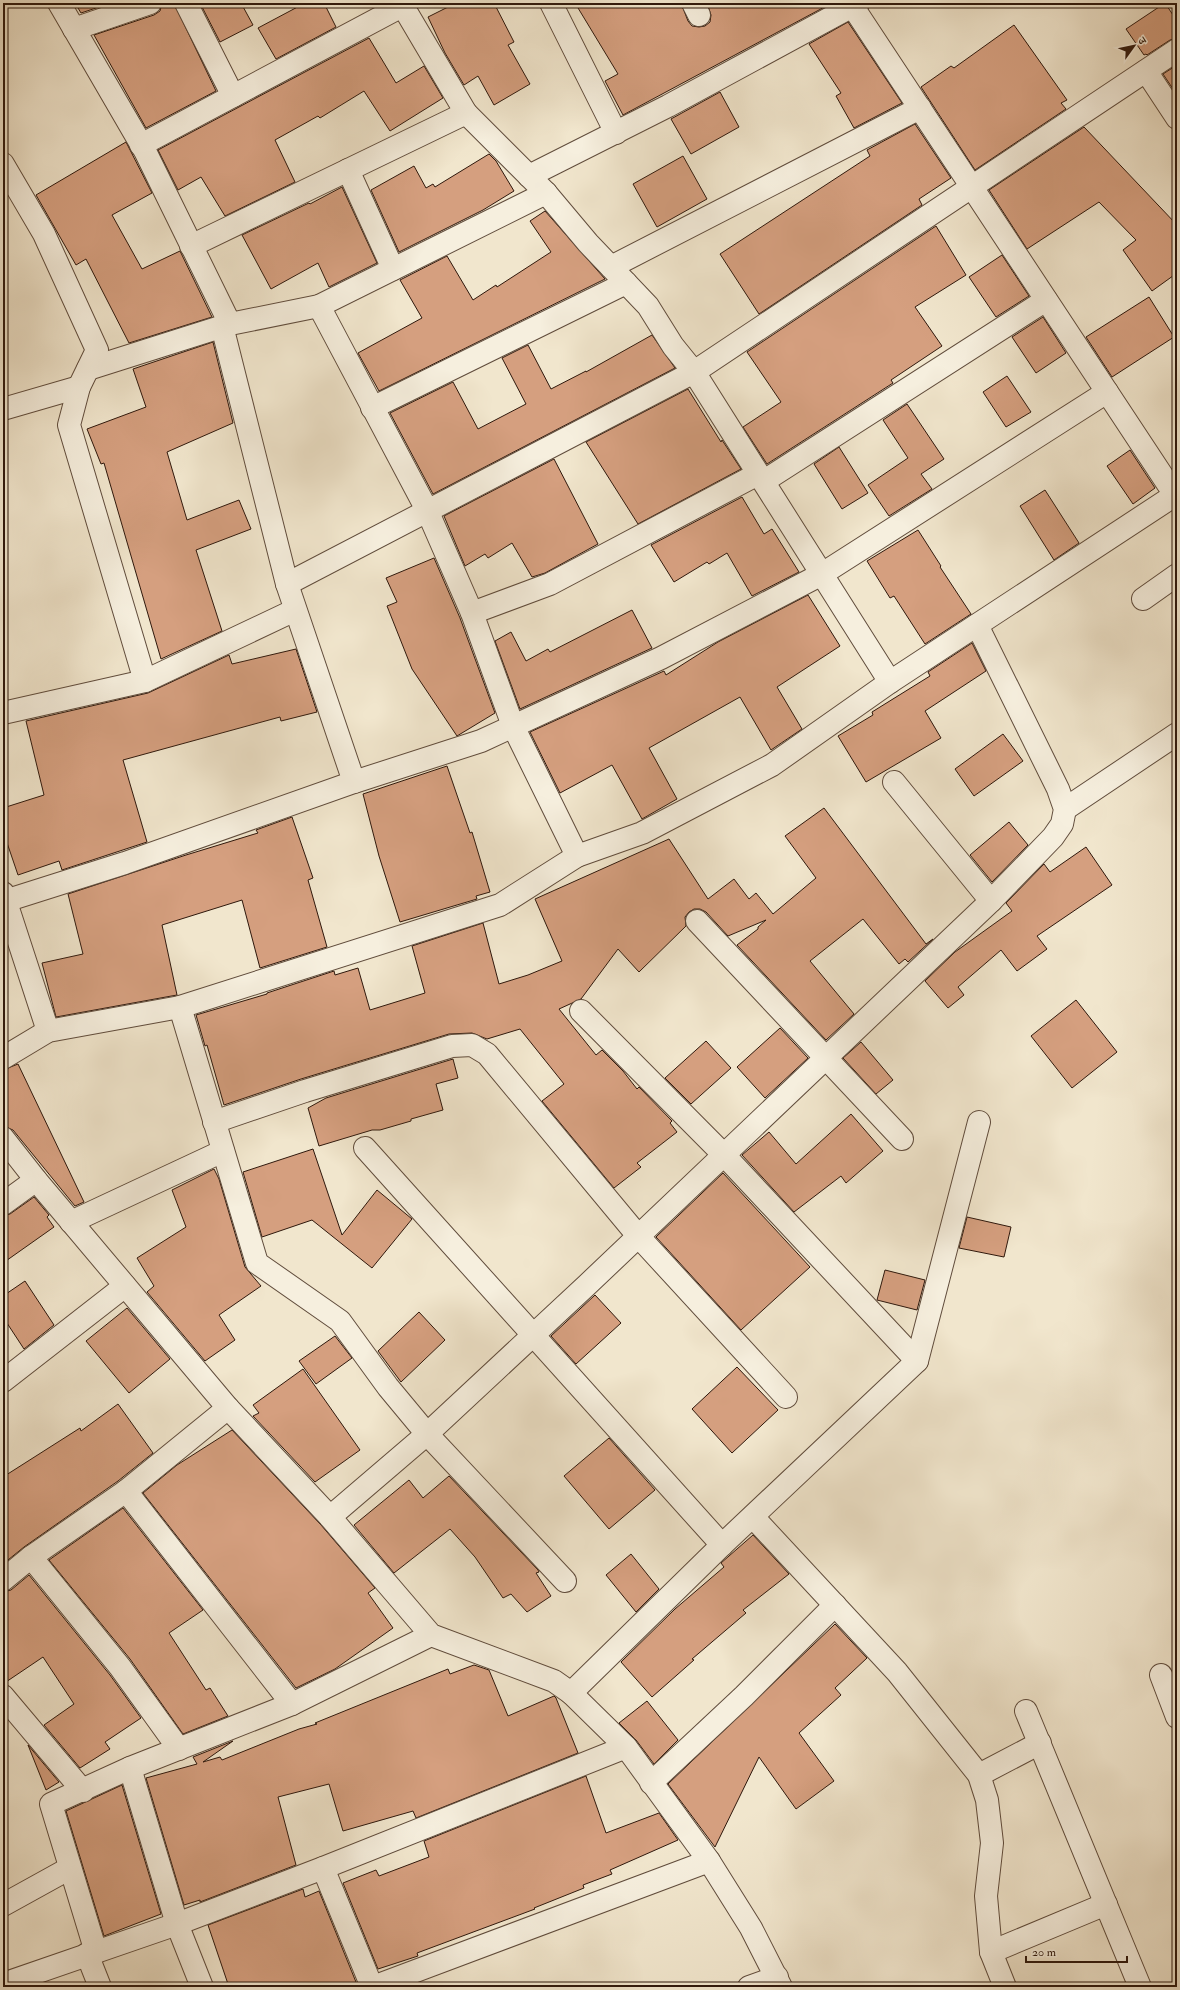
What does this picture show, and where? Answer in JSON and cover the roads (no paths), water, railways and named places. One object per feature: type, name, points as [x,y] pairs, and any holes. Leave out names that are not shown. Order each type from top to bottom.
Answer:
[{"type":"street","points":[[59,3],[141,145],[191,246],[226,325],[287,584],[354,782]]},
{"type":"street","points":[[74,29],[150,3]]},
{"type":"street","points":[[186,3],[233,96]]},
{"type":"street","points":[[551,3],[616,133]]},
{"type":"street","points":[[141,145],[401,5],[466,113],[546,193],[611,267],[648,306],[673,346],[694,372],[890,682]]},
{"type":"street","points":[[3,1058],[48,1031],[180,1007],[500,905],[577,856],[642,833],[772,765],[890,682],[1175,495],[920,108],[856,5],[616,133],[528,176]]},
{"type":"street","points":[[287,584],[694,372],[973,188],[1177,50]]},
{"type":"street","points":[[1146,71],[1177,118]]},
{"type":"street","points":[[611,267],[920,108]]},
{"type":"street","points":[[191,246],[466,113]]},
{"type":"street","points":[[3,164],[44,234],[98,350],[83,378],[69,425],[145,681]]},
{"type":"street","points":[[348,170],[393,269]]},
{"type":"street","points":[[3,409],[226,325],[319,306],[546,193]]},
{"type":"street","points":[[372,408],[626,282]]},
{"type":"street","points":[[472,613],[550,584],[761,477],[1046,300]]},
{"type":"street","points":[[319,306],[427,510],[472,613],[513,726],[577,856]]},
{"type":"street","points":[[48,1031],[4,897],[126,864],[354,782],[482,741],[661,658],[822,574],[1107,392]]},
{"type":"street","points":[[1143,599],[1177,575]]},
{"type":"street","points":[[3,713],[145,681],[295,610]]},
{"type":"street","points":[[330,1517],[427,1434],[638,1237],[991,901],[1054,837],[1062,824],[1065,809],[1058,789],[977,625]]},
{"type":"street","points":[[1065,809],[1177,734]]},
{"type":"street","points":[[894,782],[991,901]]},
{"type":"street","points":[[697,921],[902,1139]]},
{"type":"street","points":[[180,1007],[257,1263],[340,1321],[388,1387],[427,1434],[565,1581]]},
{"type":"street","points":[[581,1011],[724,1156],[917,1361]]},
{"type":"street","points":[[214,1122],[305,1091],[452,1046],[472,1045],[487,1054],[638,1237],[786,1397]]},
{"type":"street","points":[[571,1693],[722,1545],[917,1361],[979,1122]]},
{"type":"street","points":[[3,1138],[36,1180],[228,1408],[330,1517],[431,1634],[554,1681],[571,1693],[626,1747],[709,1861],[751,1928],[779,1982],[749,1987]]},
{"type":"street","points":[[365,1148],[534,1334],[722,1545]]},
{"type":"street","points":[[71,1222],[223,1151]]},
{"type":"street","points":[[3,1204],[36,1180]]},
{"type":"street","points":[[3,1381],[125,1286]]},
{"type":"street","points":[[3,1580],[31,1557],[126,1491],[228,1408]]},
{"type":"street","points":[[126,1491],[292,1704]]},
{"type":"street","points":[[753,1516],[897,1672],[979,1775],[987,1800],[992,1843],[986,1896],[991,1952],[1005,1987]]},
{"type":"street","points":[[31,1557],[120,1667],[179,1749]]},
{"type":"street","points":[[651,1783],[744,1696],[835,1605]]},
{"type":"street","points":[[100,1987],[70,1868],[51,1804],[83,1791],[130,1768],[292,1704],[431,1634]]},
{"type":"street","points":[[1161,1675],[1177,1717]]},
{"type":"street","points":[[3,1696],[83,1791]]},
{"type":"street","points":[[1026,1711],[1140,1987]]},
{"type":"street","points":[[979,1775],[1040,1743]]},
{"type":"street","points":[[3,1984],[178,1924],[626,1747]]},
{"type":"street","points":[[130,1768],[178,1924],[202,1987]]},
{"type":"street","points":[[323,1868],[372,1987],[709,1861]]},
{"type":"street","points":[[3,1905],[70,1868]]},
{"type":"street","points":[[991,1952],[1106,1904]]}]
